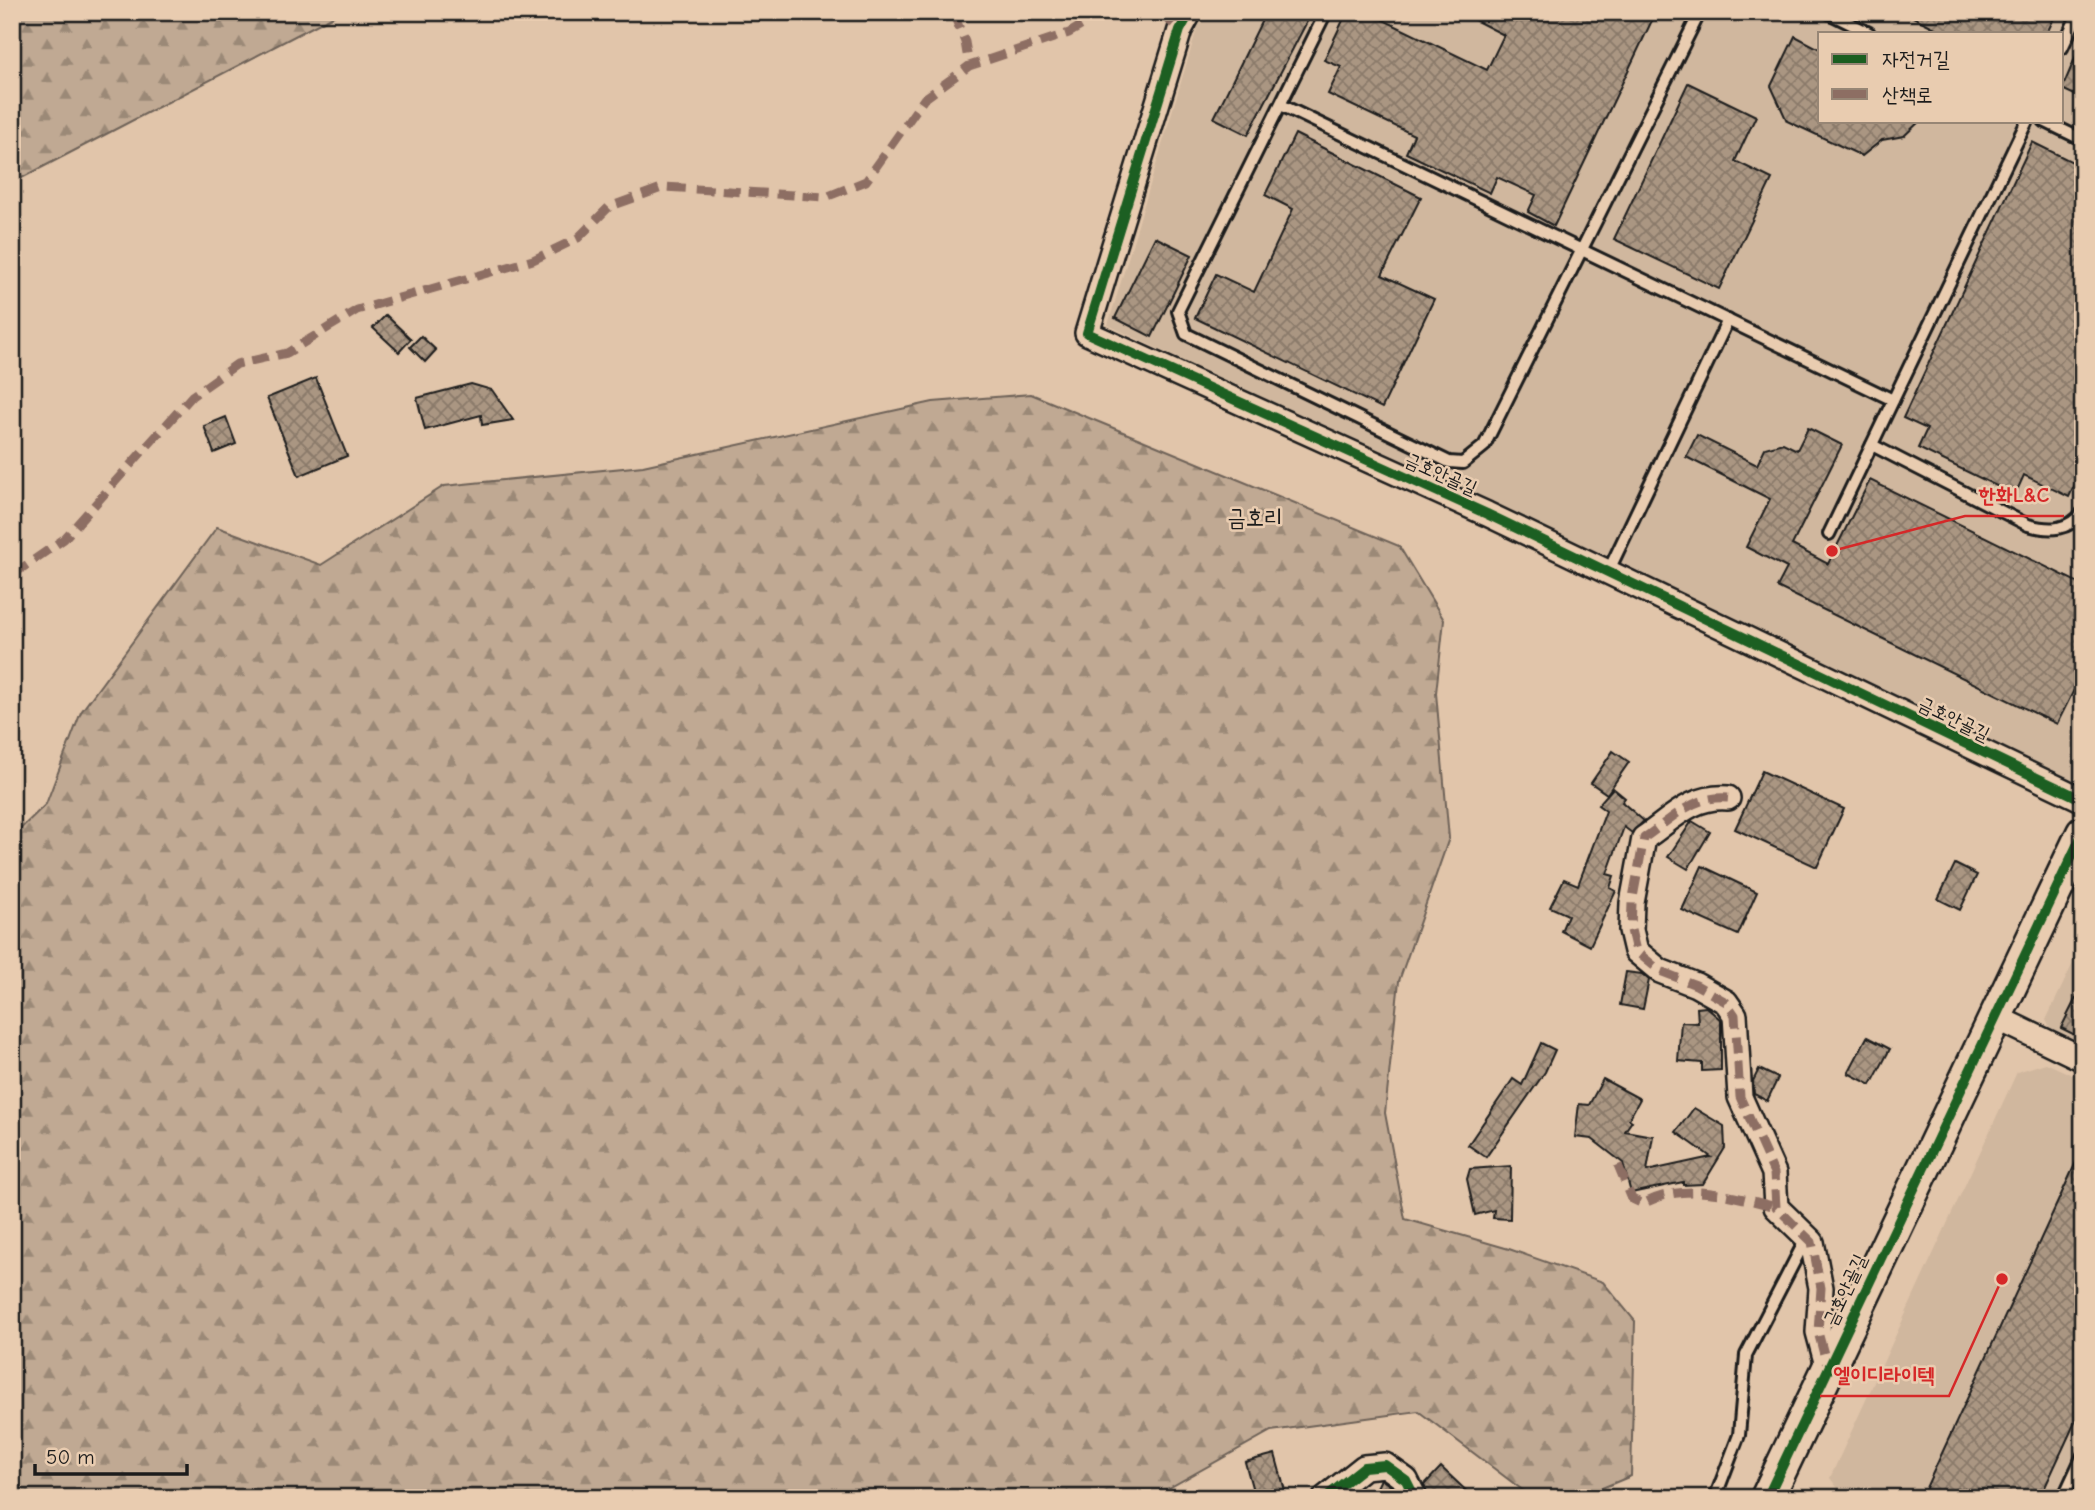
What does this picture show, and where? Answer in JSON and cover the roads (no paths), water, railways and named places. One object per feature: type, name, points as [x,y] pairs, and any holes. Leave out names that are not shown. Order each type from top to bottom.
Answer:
[{"type":"street","name":"금호안골길","points":[[1190,12],[1180,30],[1087,333],[1608,572],[2083,800]]},
{"type":"street","name":"금호안골길","points":[[1728,798],[1708,796],[1689,804],[1644,838],[1631,930],[1636,951],[1660,971],[1726,1002],[1735,1015],[1740,1097],[1774,1173],[1776,1207],[1812,1242],[1821,1288],[1818,1332],[1828,1369]]},
{"type":"street","name":"금호안골길","points":[[1767,1498],[1993,1016],[2083,833]]},
{"type":"street","points":[[1993,1016],[2083,1059]]},
{"type":"street","points":[[1325,1498],[1364,1467],[1385,1465],[1406,1480],[1415,1498]]},
{"type":"lane","points":[[1326,12],[1178,311],[1181,325],[1186,334],[1437,456],[1463,463],[1484,446],[1700,12]]},
{"type":"lane","points":[[1827,12],[1867,32]]},
{"type":"lane","points":[[2064,44],[2079,12]]},
{"type":"lane","points":[[1281,104],[1893,400]]},
{"type":"lane","points":[[1829,534],[2027,122]]},
{"type":"lane","points":[[2046,122],[2083,140]]},
{"type":"lane","points":[[1608,572],[1728,320]]},
{"type":"lane","points":[[1872,445],[2028,525],[2060,529],[2076,521],[2083,512]]},
{"type":"lane","points":[[1715,1498],[1740,1435],[1746,1355],[1807,1237]]},
{"type":"lane","points":[[2063,1498],[2083,1455]]},
{"type":"place","name":"한화L&C","points":[[1832,551]]},
{"type":"place","name":"엘이디라이텍","points":[[2002,1279]]},
{"type":"district","name":"금호리","points":[[1255,517]]}]
